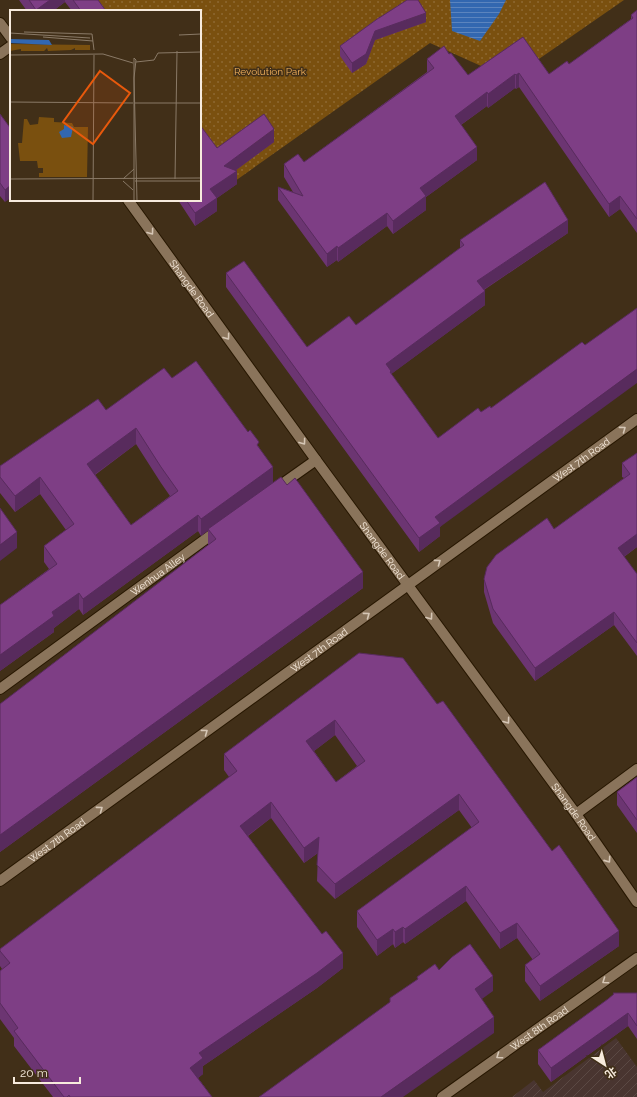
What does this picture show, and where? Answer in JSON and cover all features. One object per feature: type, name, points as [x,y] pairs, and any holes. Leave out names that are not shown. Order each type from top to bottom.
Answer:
[{"type":"street","points":[[0,23],[10,37]]},
{"type":"street","points":[[0,54],[10,47]]},
{"type":"street","name":"Shangde Road","points":[[129,201],[407,585],[576,814],[637,902]]},
{"type":"street","name":"West 7th Road","points":[[0,881],[637,419]]},
{"type":"street","points":[[264,497],[316,460]]},
{"type":"street","name":"Wenhua Alley","points":[[0,689],[225,525]]},
{"type":"street","points":[[576,814],[637,769]]},
{"type":"street","name":"West 8th Road","points":[[442,1097],[637,958]]},
{"type":"shaded area","points":[[616,1038],[637,1067],[637,1097],[512,1097],[534,1080],[543,1092]]},
{"type":"green space","name":"Revolution Park","points":[[93,0],[624,0],[510,79],[430,43],[228,186],[201,149],[201,10],[100,10]]},
{"type":"water","points":[[450,0],[506,0],[499,14],[480,41],[452,31]]},
{"type":"building","points":[[29,0],[50,0],[36,10]]},
{"type":"building","points":[[73,0],[98,0],[105,10],[80,10]]},
{"type":"building","points":[[407,0],[418,0],[426,13],[375,31],[366,54],[352,63],[340,46],[380,17],[379,18]]},
{"type":"building","points":[[637,10],[637,219],[620,196],[609,204],[519,73],[516,75],[515,74],[488,94],[487,92],[455,116],[477,147],[420,188],[426,196],[393,221],[387,213],[338,248],[337,246],[327,254],[278,187],[303,196],[284,164],[298,154],[304,162],[434,68],[427,59],[444,46],[449,54],[451,53],[468,75],[523,37],[549,74],[567,61],[569,64],[633,18],[631,15]]},
{"type":"building","points":[[0,114],[10,128],[10,186],[5,190],[0,183]]},
{"type":"building","points":[[264,114],[274,129],[224,166],[237,171],[210,189],[217,198],[195,213],[187,201],[201,201],[201,126],[217,148]]},
{"type":"building","points":[[545,182],[568,220],[477,281],[485,291],[386,364],[391,371],[390,372],[438,438],[478,408],[481,412],[490,406],[491,408],[582,342],[585,345],[637,308],[637,369],[435,517],[440,523],[419,538],[226,273],[244,261],[307,347],[349,316],[356,325],[464,245],[460,240]]},
{"type":"building","points":[[196,361],[248,432],[250,430],[259,442],[257,445],[273,467],[201,519],[198,515],[83,599],[79,593],[52,612],[54,616],[0,655],[0,605],[57,564],[44,546],[74,524],[40,477],[15,496],[0,477],[0,466],[98,399],[106,410],[164,368],[172,378]],"holes":[[[136,428],[178,491],[131,525],[87,464]]]},
{"type":"building","points":[[637,453],[637,534],[618,548],[637,574],[637,643],[614,612],[535,668],[493,609],[484,579],[487,567],[496,555],[547,518],[554,529],[630,474],[622,463]]},
{"type":"building","points":[[281,477],[287,485],[295,478],[363,572],[0,835],[0,704],[216,539],[208,529]]},
{"type":"building","points":[[0,508],[17,532],[0,545]]},
{"type":"building","points":[[359,653],[403,658],[437,704],[443,701],[552,851],[559,845],[619,931],[540,986],[525,965],[540,954],[517,923],[500,933],[466,886],[405,929],[403,927],[395,932],[393,929],[377,940],[357,911],[479,822],[459,794],[335,884],[317,865],[319,837],[304,848],[271,802],[240,826],[322,934],[326,931],[343,953],[317,973],[199,1053],[203,1058],[190,1068],[212,1097],[70,1097],[69,1095],[64,1097],[14,1031],[18,1028],[0,1003],[0,971],[10,963],[0,949],[237,771],[224,754]],"holes":[[[335,720],[365,761],[336,782],[306,741]]]},
{"type":"building","points":[[637,777],[637,820],[617,792]]},
{"type":"building","points":[[470,944],[493,976],[475,989],[494,1017],[381,1097],[259,1097],[390,1002],[390,998],[418,979],[417,977],[435,964],[439,970],[452,957]]},
{"type":"building","points":[[613,993],[637,993],[637,1026],[628,1013],[551,1068],[538,1050],[608,999],[614,994]]}]
